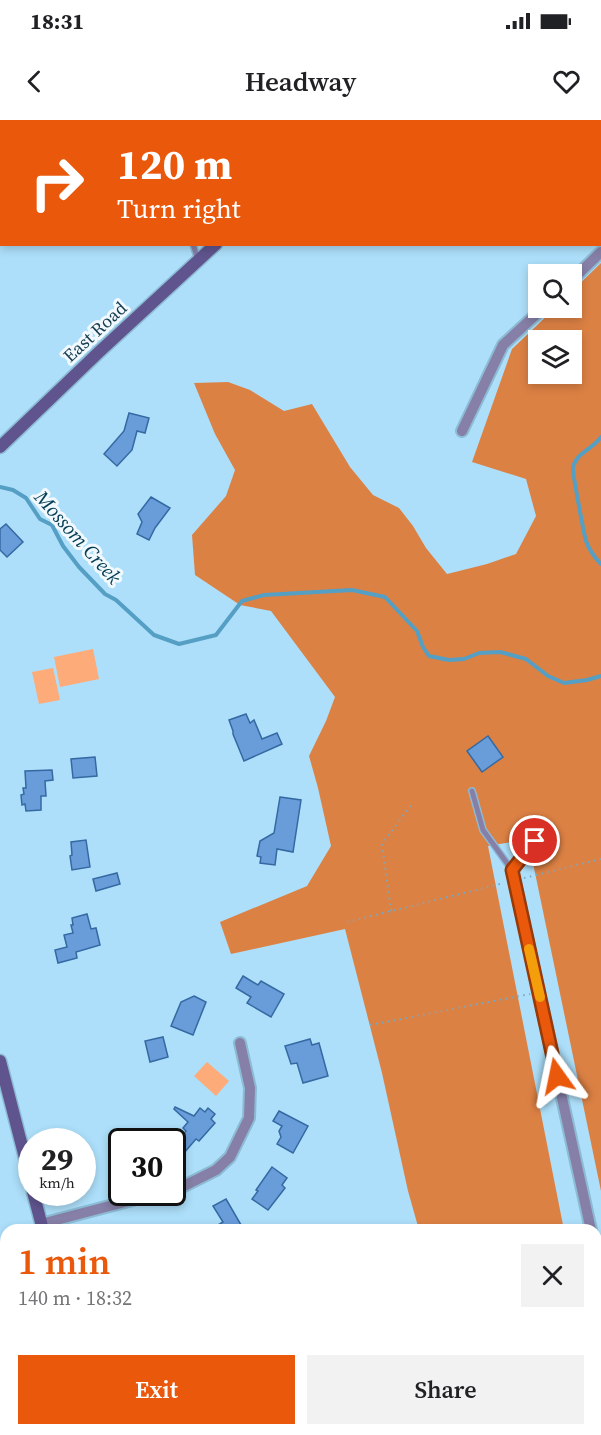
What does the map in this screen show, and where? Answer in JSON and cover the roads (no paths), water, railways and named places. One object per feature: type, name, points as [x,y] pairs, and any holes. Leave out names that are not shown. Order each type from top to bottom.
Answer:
[{"type":"main road","name":"East Road","points":[[0,447],[214,246]]},
{"type":"main road","points":[[0,1061],[18,1131]]},
{"type":"main road","points":[[37,1206],[41,1224]]},
{"type":"street","points":[[582,270],[601,252]]},
{"type":"street","points":[[462,431],[503,345],[532,318]]},
{"type":"street","points":[[513,875],[590,1224]]},
{"type":"street","points":[[186,1185],[216,1170],[230,1157],[249,1118],[250,1088],[240,1043]]},
{"type":"street","points":[[52,1224],[115,1206]]},
{"type":"lane","points":[[194,246],[198,262]]},
{"type":"lane","points":[[472,791],[483,830],[513,875],[546,827]]},
{"type":"waterway","points":[[601,437],[578,458],[573,467],[586,541],[601,564]]},
{"type":"waterway","name":"Mossom Creek","points":[[0,487],[13,490],[26,498],[40,519],[52,525],[63,546],[79,567],[105,594],[116,600],[154,635],[179,644],[216,635],[242,601],[264,595],[352,590],[385,597],[417,631],[429,656],[449,660],[464,659],[479,653],[500,652],[526,659],[548,676],[564,683],[601,676]]}]
